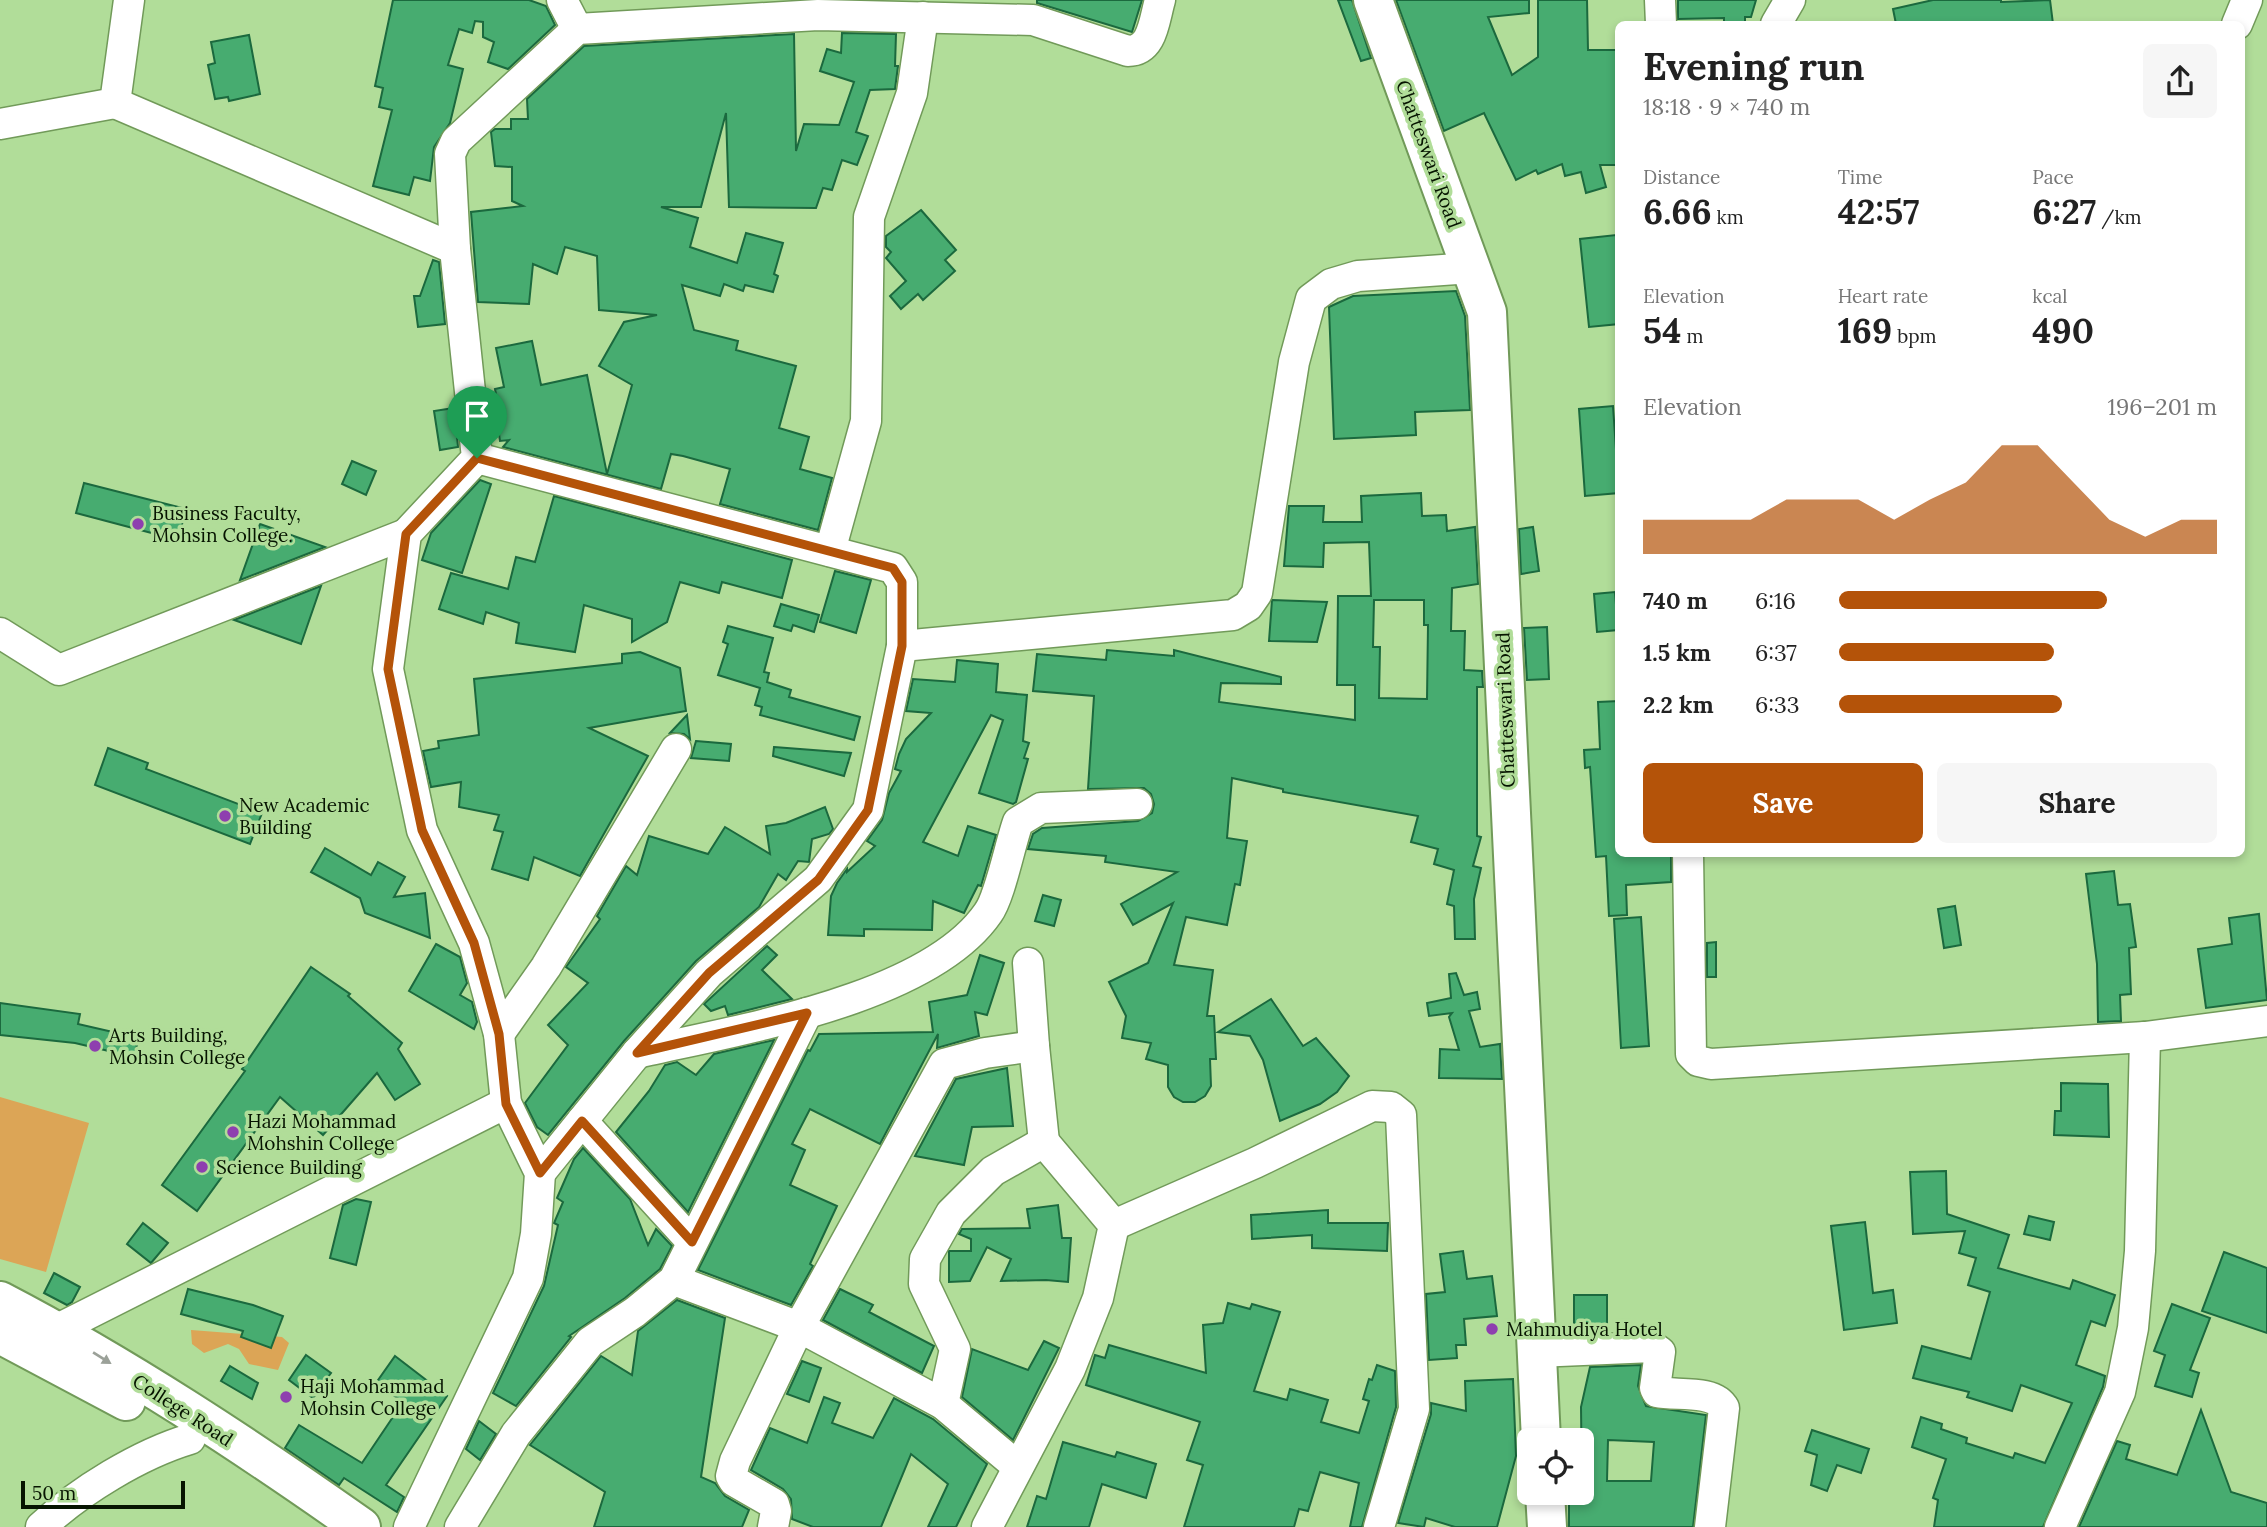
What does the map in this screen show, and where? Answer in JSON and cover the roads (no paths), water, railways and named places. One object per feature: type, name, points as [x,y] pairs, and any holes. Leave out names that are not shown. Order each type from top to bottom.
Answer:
[{"type":"main road","name":"Chatteswari Road","points":[[1373,0],[1487,312],[1540,1428]]},
{"type":"main road","name":"College Road","points":[[0,1301],[56,1330],[361,1527]]},
{"type":"main road","name":"College Road","points":[[0,1334],[119,1397],[190,1439],[326,1527]]},
{"type":"main road","points":[[1546,1505],[1547,1527]]},
{"type":"street","points":[[115,103],[129,0]]},
{"type":"street","points":[[562,0],[576,29]]},
{"type":"street","points":[[0,633],[59,670],[406,534],[477,458],[455,249],[450,154],[457,141],[576,29],[824,7],[923,17],[1033,20],[1128,51],[1138,51],[1147,45],[1160,0]]},
{"type":"street","points":[[1660,0],[1661,21]]},
{"type":"street","points":[[1778,21],[1790,0]]},
{"type":"street","points":[[2238,21],[2247,0]]},
{"type":"street","points":[[830,551],[866,421],[869,217],[912,93],[923,17]]},
{"type":"street","points":[[0,124],[115,103],[455,249]]},
{"type":"street","points":[[902,646],[1233,615],[1248,607],[1257,593],[1294,362],[1311,299],[1331,284],[1358,276],[1471,268]]},
{"type":"street","points":[[477,458],[893,568],[902,582],[902,646],[868,810],[818,880],[709,973],[637,1053],[540,1173]]},
{"type":"street","points":[[406,534],[388,669],[422,830],[474,943],[499,1034],[506,1104],[540,1173],[536,1234],[528,1278],[409,1527]]},
{"type":"street","points":[[499,1034],[546,967],[676,749]]},
{"type":"street","points":[[637,1053],[807,1013],[920,972],[962,945],[990,911],[1018,822],[1041,808],[1137,804]]},
{"type":"street","points":[[1688,857],[1691,1054],[1698,1061],[1724,1064],[2145,1037],[2267,1021]]},
{"type":"street","points":[[1028,963],[1044,1142],[1114,1225]]},
{"type":"street","points":[[460,1527],[516,1434],[590,1342],[635,1312],[674,1280],[807,1013]]},
{"type":"street","points":[[2060,1527],[2120,1392],[2133,1328],[2140,1251],[2145,1037]]},
{"type":"street","points":[[773,1527],[776,1511],[774,1504],[734,1481],[731,1476],[735,1461],[799,1327],[944,1064],[973,1056],[1034,1046]]},
{"type":"street","points":[[56,1330],[506,1104]]},
{"type":"street","points":[[1114,1225],[1255,1163],[1372,1106],[1391,1107],[1401,1115],[1414,1409],[1384,1526]]},
{"type":"street","points":[[582,1121],[692,1242]]},
{"type":"street","points":[[943,1404],[955,1349],[924,1284],[925,1259],[951,1213],[993,1171],[1044,1142]]},
{"type":"street","points":[[988,1527],[1017,1466],[1070,1369],[1098,1298],[1114,1225]]},
{"type":"street","points":[[674,1280],[799,1327],[943,1404],[1017,1466]]},
{"type":"street","points":[[1536,1352],[1653,1347],[1660,1352],[1655,1388],[1657,1392],[1711,1397],[1722,1404],[1724,1408],[1710,1527]]},
{"type":"street","points":[[41,1527],[53,1515],[126,1468],[163,1447],[190,1439]]},
{"type":"place","name":"Business Faculty, Mohsin College.","points":[[138,524]]},
{"type":"place","name":"New Academic Building","points":[[225,816]]},
{"type":"place","name":"Arts Building, Mohsin College","points":[[95,1046]]},
{"type":"place","name":"Hazi Mohammad Mohshin College","points":[[233,1132]]},
{"type":"place","name":"Science Building","points":[[202,1167]]},
{"type":"place","name":"Mahmudiya Hotel","points":[[1492,1329]]},
{"type":"place","name":"Haji Mohammad Mohsin College","points":[[286,1397]]}]
